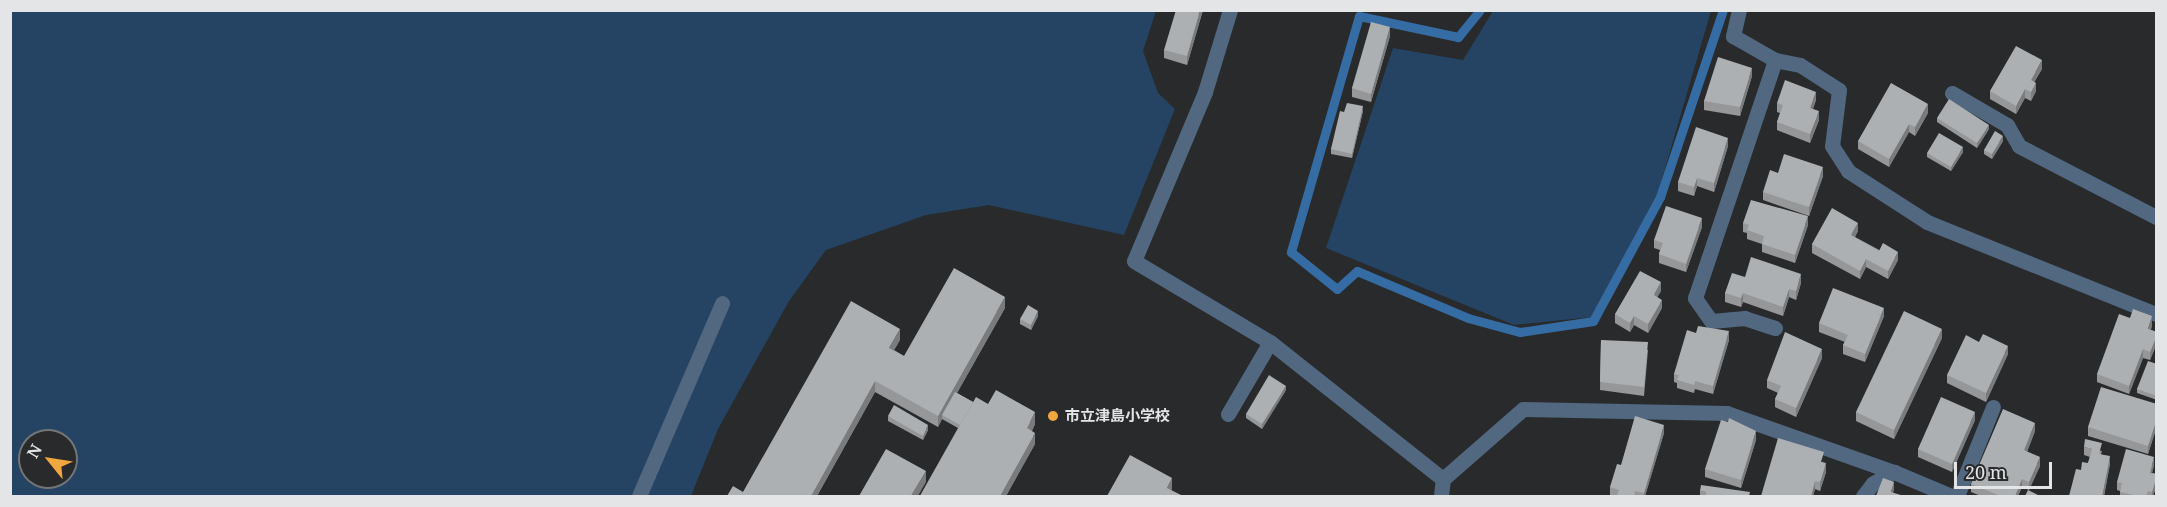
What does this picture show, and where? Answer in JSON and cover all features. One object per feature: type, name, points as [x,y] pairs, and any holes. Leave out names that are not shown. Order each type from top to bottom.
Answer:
[{"type":"street","points":[[1230,10],[1205,92],[1134,261],[1270,342],[1443,479]]},
{"type":"street","points":[[1739,10],[1733,36],[1775,60],[1800,65],[1839,90],[1832,146],[1848,171],[1927,222],[2157,314]]},
{"type":"street","points":[[1775,60],[1695,298],[1711,321],[1745,318],[1775,328]]},
{"type":"street","points":[[1952,93],[2007,125],[2019,146],[2157,217]]},
{"type":"street","points":[[639,496],[722,303]]},
{"type":"street","points":[[1228,414],[1270,342]]},
{"type":"street","points":[[1957,496],[1994,407]]},
{"type":"street","points":[[1441,496],[1443,479],[1522,409],[1727,413],[1893,472],[1950,496]]},
{"type":"street","points":[[1863,496],[1873,483],[1893,472]]},
{"type":"shaded area","points":[[10,11],[1156,11],[1143,51],[1158,93],[1175,109],[1124,235],[989,205],[926,215],[826,250],[789,301],[718,429],[691,496],[11,496]]},
{"type":"shaded area","points":[[1493,11],[1711,11],[1657,196],[1592,317],[1514,325],[1326,248],[1393,48],[1463,60]]},
{"type":"building","points":[[1176,10],[1200,10],[1187,56],[1164,50]]},
{"type":"building","points":[[1371,22],[1390,27],[1371,94],[1352,88]]},
{"type":"building","points":[[2016,46],[2042,60],[2031,80],[2036,83],[2031,92],[2025,89],[2016,106],[1990,91]]},
{"type":"building","points":[[1718,57],[1752,68],[1740,107],[1704,101]]},
{"type":"building","points":[[1785,80],[1816,92],[1810,108],[1819,111],[1810,134],[1777,122],[1783,105],[1777,103]]},
{"type":"building","points":[[1891,83],[1928,104],[1915,127],[1909,124],[1889,159],[1858,141]]},
{"type":"building","points":[[1949,99],[1989,125],[1977,143],[1937,118]]},
{"type":"building","points":[[1347,103],[1363,106],[1352,154],[1331,149],[1340,111],[1344,112]]},
{"type":"building","points":[[1696,127],[1728,138],[1714,183],[1697,178],[1694,187],[1678,182]]},
{"type":"building","points":[[1995,131],[2003,136],[1992,154],[1984,150]]},
{"type":"building","points":[[1939,133],[1963,147],[1951,167],[1927,153]]},
{"type":"building","points":[[1784,154],[1823,167],[1809,207],[1763,192],[1770,170],[1778,173]]},
{"type":"building","points":[[1751,200],[1808,216],[1795,255],[1762,244],[1764,236],[1747,230],[1749,225],[1743,223]]},
{"type":"building","points":[[1666,206],[1702,218],[1686,264],[1659,254],[1663,243],[1654,240]]},
{"type":"building","points":[[1832,208],[1858,223],[1851,235],[1879,251],[1883,243],[1898,252],[1888,271],[1866,259],[1860,271],[1812,244]]},
{"type":"building","points":[[1751,257],[1801,274],[1796,291],[1789,289],[1783,307],[1743,293],[1741,298],[1725,293],[1732,273],[1745,277]]},
{"type":"building","points":[[954,268],[1005,297],[938,416],[875,381],[811,496],[727,496],[733,486],[743,492],[851,301],[900,329],[889,348],[904,356]]},
{"type":"building","points":[[1640,271],[1661,282],[1654,295],[1662,300],[1648,324],[1634,316],[1630,323],[1615,314]]},
{"type":"building","points":[[1833,288],[1884,308],[1865,354],[1843,345],[1848,335],[1819,323]]},
{"type":"building","points":[[1028,305],[1038,311],[1031,325],[1020,319]]},
{"type":"building","points":[[2133,309],[2152,316],[2148,329],[2157,332],[2157,335],[2150,352],[2143,349],[2129,386],[2097,374],[2119,314],[2130,318]]},
{"type":"building","points":[[1904,311],[1942,329],[1894,430],[1856,412]]},
{"type":"building","points":[[1698,326],[1729,331],[1713,386],[1695,381],[1694,385],[1677,380],[1679,375],[1674,374],[1687,330],[1696,333]]},
{"type":"building","points":[[1785,332],[1822,349],[1796,408],[1775,399],[1781,386],[1767,380]]},
{"type":"building","points":[[1983,334],[2008,346],[1986,393],[1947,375],[1966,335],[1979,342]]},
{"type":"building","points":[[1601,340],[1648,342],[1644,387],[1600,382]]},
{"type":"building","points":[[2148,361],[2157,364],[2157,396],[2137,389]]},
{"type":"building","points":[[1269,375],[1286,386],[1262,424],[1246,414]]},
{"type":"building","points":[[2101,387],[2157,404],[2157,418],[2148,446],[2088,427]]},
{"type":"building","points":[[996,390],[1035,412],[1027,428],[1035,433],[1000,496],[920,496],[976,397],[988,404]]},
{"type":"building","points":[[955,392],[973,402],[960,425],[942,415]]},
{"type":"building","points":[[1941,397],[1975,412],[1952,464],[1918,449]]},
{"type":"building","points":[[894,405],[928,425],[923,436],[888,416]]},
{"type":"building","points":[[2003,409],[2035,423],[2024,450],[2040,457],[2029,482],[2022,479],[2015,496],[2001,496],[1971,484]]},
{"type":"building","points":[[1635,416],[1664,425],[1644,493],[1635,491],[1634,496],[1617,496],[1619,490],[1610,487],[1617,464],[1621,465]]},
{"type":"building","points":[[1729,418],[1756,431],[1741,480],[1705,469],[1721,420],[1728,422]]},
{"type":"building","points":[[1778,438],[1824,452],[1821,462],[1826,463],[1820,482],[1815,481],[1811,496],[1761,496]]},
{"type":"building","points":[[2085,439],[2102,443],[2099,454],[2110,456],[2102,496],[2069,496],[2076,469],[2081,470],[2082,462],[2088,463],[2092,449],[2084,447]]},
{"type":"building","points":[[886,449],[926,471],[911,496],[859,496]]},
{"type":"building","points":[[2126,449],[2154,457],[2150,473],[2157,474],[2157,476],[2152,492],[2148,491],[2146,496],[2120,492],[2122,483],[2117,482]]},
{"type":"building","points":[[1130,455],[1172,478],[1167,488],[1183,496],[1107,496]]},
{"type":"building","points":[[1883,478],[1894,482],[1891,492],[1904,496],[1876,496]]},
{"type":"building","points":[[1701,485],[1750,492],[1749,496],[1706,496],[1706,492],[1700,491]]},
{"type":"building","points":[[2028,490],[2040,496],[2025,496]]},
{"type":"waterway","points":[[1480,10],[1458,37],[1359,16],[1291,252],[1337,289],[1357,271],[1468,318],[1520,332],[1593,321],[1660,197],[1723,10]]},
{"type":"place","name":"市立津島小学校","points":[[1053,416]]}]
